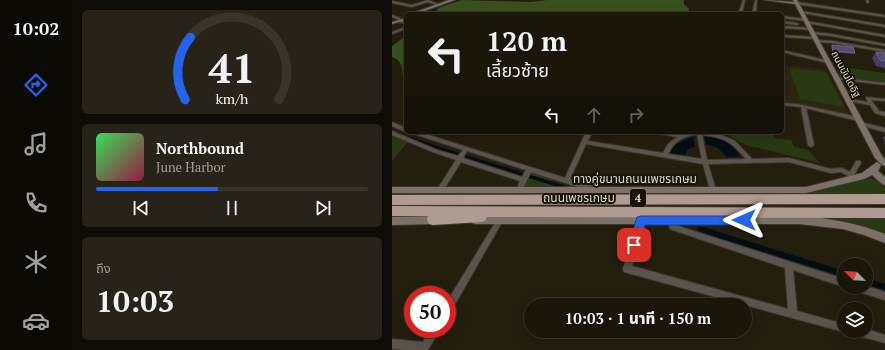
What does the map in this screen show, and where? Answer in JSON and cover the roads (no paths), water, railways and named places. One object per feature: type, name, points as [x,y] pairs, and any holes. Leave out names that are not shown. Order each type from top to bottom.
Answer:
[{"type":"highway","name":"ถนนเพชรเกษม","points":[[392,200],[625,198],[885,199]]},
{"type":"highway","name":"ถนนเพชรเกษม","points":[[392,211],[885,213]]},
{"type":"highway","points":[[433,220],[608,211]]},
{"type":"main road","points":[[418,12],[453,0]]},
{"type":"main road","points":[[425,12],[458,0]]},
{"type":"main road","points":[[766,0],[798,6]]},
{"type":"main road","name":"ถนนบันไดอิฐ","points":[[798,6],[860,121],[880,164],[876,174],[885,182]]},
{"type":"main road","points":[[392,22],[404,18]]},
{"type":"main road","name":"ทางคู่ขนานถนนเพชรเกษม","points":[[392,190],[806,190],[853,176],[864,176],[880,164]]},
{"type":"main road","name":"4","points":[[392,221],[823,221],[852,227],[885,239]]},
{"type":"street","points":[[741,12],[744,0]]},
{"type":"street","points":[[754,12],[756,0]]},
{"type":"street","points":[[392,2],[412,6],[428,1],[439,5]]},
{"type":"street","points":[[798,6],[884,16]]},
{"type":"street","points":[[798,6],[881,20]]},
{"type":"street","points":[[798,6],[885,26]]},
{"type":"street","points":[[392,16],[404,22]]},
{"type":"street","points":[[784,18],[834,42],[885,51]]},
{"type":"street","points":[[784,23],[831,35],[885,45]]},
{"type":"street","points":[[784,27],[885,36]]},
{"type":"street","points":[[392,33],[404,29]]},
{"type":"street","points":[[784,36],[811,30]]},
{"type":"street","points":[[784,51],[828,62]]},
{"type":"street","points":[[836,78],[885,84]]},
{"type":"street","points":[[885,100],[868,98],[877,112],[885,114]]},
{"type":"street","points":[[848,100],[872,104]]},
{"type":"street","points":[[784,104],[803,106],[860,121],[885,130]]},
{"type":"street","points":[[803,106],[811,145]]},
{"type":"street","points":[[392,124],[404,129]]},
{"type":"street","points":[[392,133],[434,151],[525,179]]},
{"type":"street","points":[[419,134],[594,190]]},
{"type":"street","points":[[566,181],[588,134]]},
{"type":"street","points":[[673,134],[683,136],[694,134]]},
{"type":"street","points":[[699,134],[713,190]]},
{"type":"street","points":[[708,134],[718,135],[734,143],[751,161]]},
{"type":"street","points":[[665,155],[671,144],[683,136]]},
{"type":"street","points":[[584,142],[705,162],[789,160],[831,171],[842,170],[853,176],[858,163]]},
{"type":"street","points":[[440,190],[466,149]]},
{"type":"street","points":[[519,190],[529,170]]},
{"type":"street","points":[[456,295],[500,220]]},
{"type":"street","points":[[641,220],[627,269],[837,326]]},
{"type":"street","points":[[671,220],[672,227],[837,281]]},
{"type":"street","points":[[789,266],[793,314]]},
{"type":"street","points":[[873,292],[885,296]]},
{"type":"street","points":[[873,336],[885,339]]},
{"type":"street","points":[[392,344],[424,348],[430,338]]},
{"type":"waterway","points":[[392,132],[564,187]]},
{"type":"waterway","points":[[700,229],[837,272]]},
{"type":"waterway","points":[[873,283],[885,287]]}]
